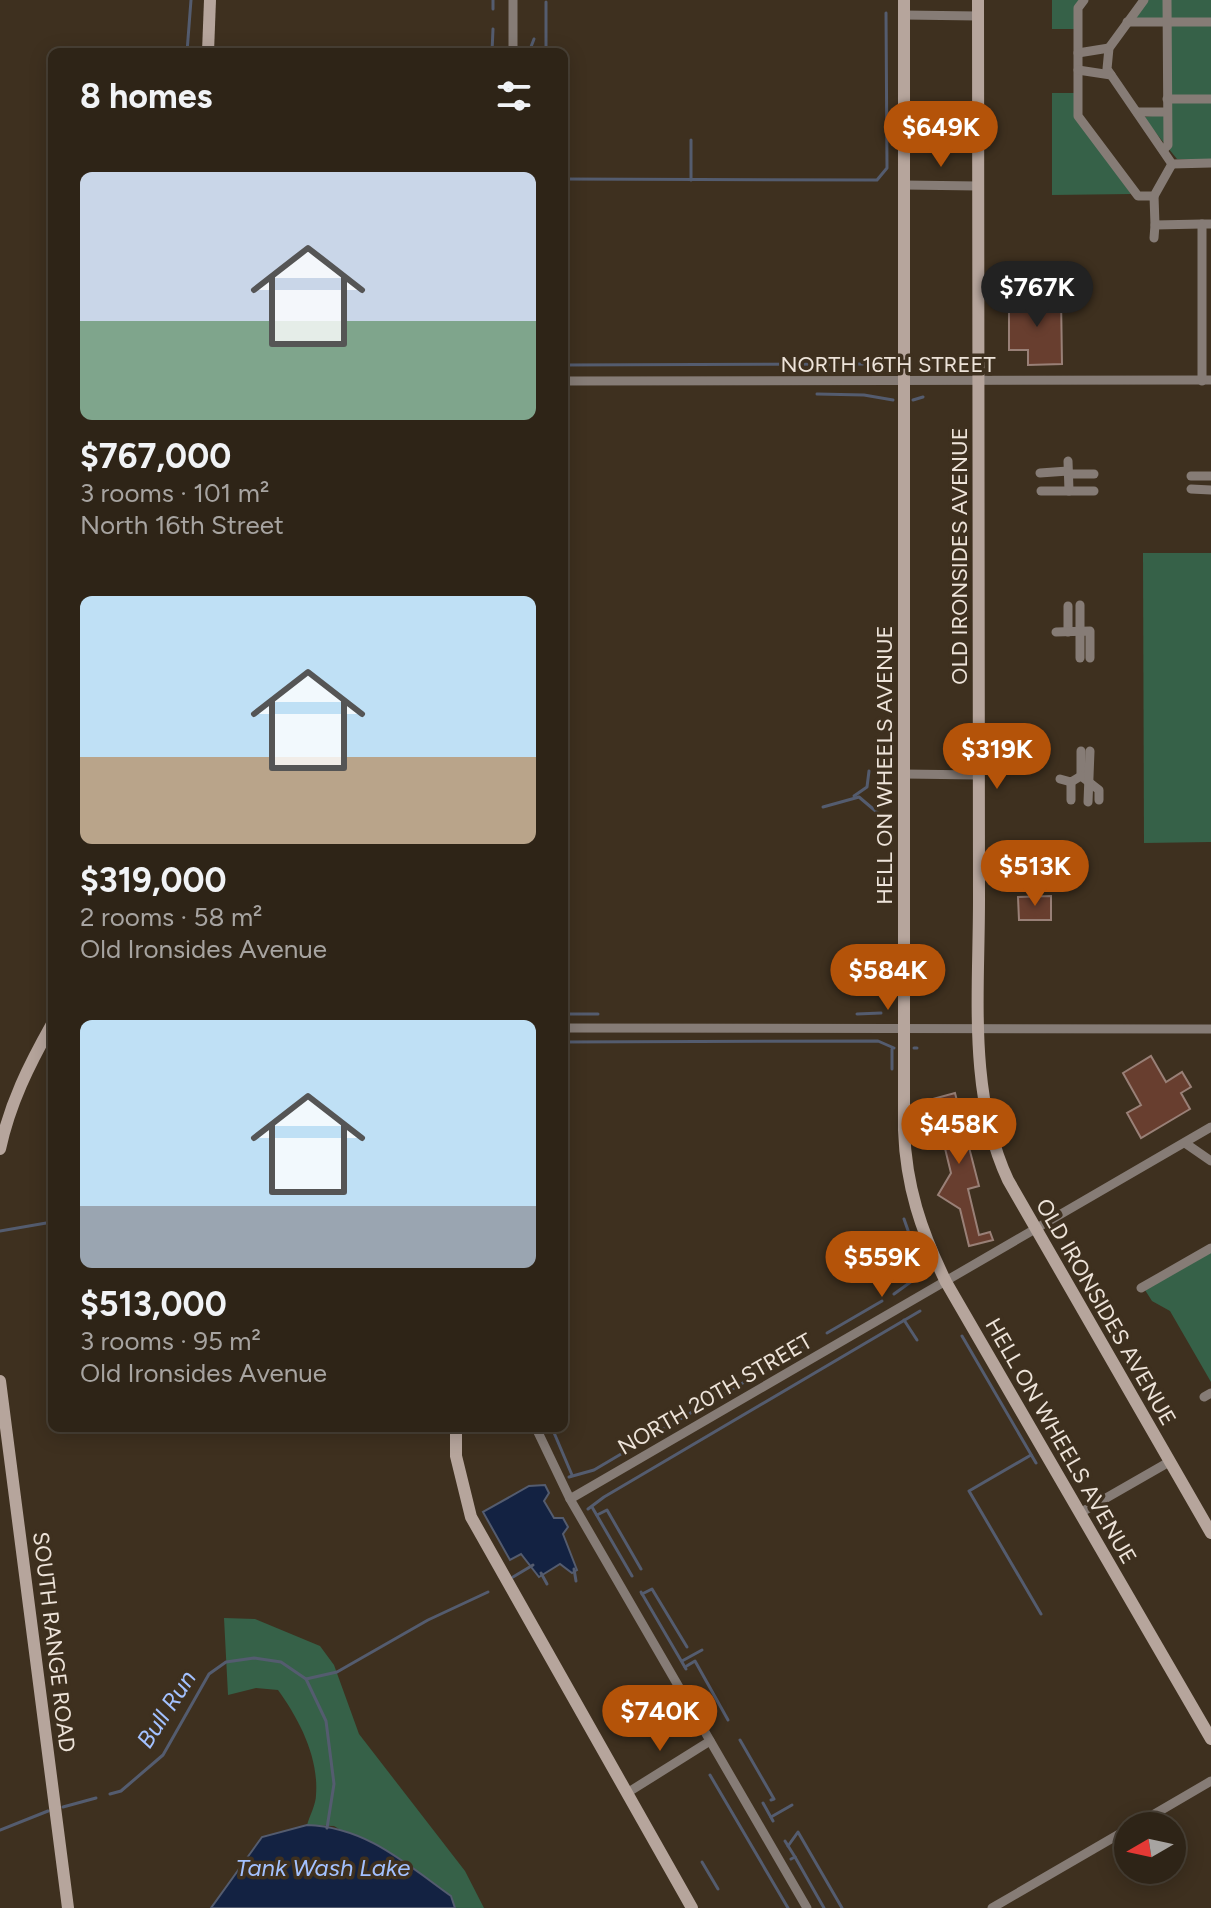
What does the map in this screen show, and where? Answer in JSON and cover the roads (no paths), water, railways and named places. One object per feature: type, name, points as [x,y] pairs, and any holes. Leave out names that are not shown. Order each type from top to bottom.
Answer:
[{"type":"street","points":[[208,48],[210,0]]},
{"type":"street","points":[[513,0],[513,48]]},
{"type":"street","name":"HELL ON WHEELS AVENUE","points":[[904,0],[907,1173],[922,1233],[946,1282],[1211,1739]]},
{"type":"street","name":"OLD IRONSIDES AVENUE","points":[[978,0],[979,1029],[983,1093],[992,1140],[1008,1180],[1211,1533]]},
{"type":"street","points":[[1084,0],[1078,8],[1078,116],[1138,196],[1154,196]]},
{"type":"street","points":[[1144,0],[1109,48],[1107,69],[1172,164]]},
{"type":"street","points":[[1163,150],[1168,145],[1167,0]]},
{"type":"street","points":[[904,15],[978,16]]},
{"type":"street","points":[[1127,22],[1211,22]]},
{"type":"street","points":[[1078,53],[1109,48]]},
{"type":"street","points":[[1078,70],[1111,75]]},
{"type":"street","points":[[1167,99],[1211,99]]},
{"type":"street","points":[[1137,112],[1167,112]]},
{"type":"street","points":[[1172,164],[1211,163]]},
{"type":"street","points":[[1154,238],[1154,196],[1172,164]]},
{"type":"street","points":[[904,185],[978,186]]},
{"type":"street","points":[[1155,225],[1207,224],[1206,380]]},
{"type":"street","name":"NORTH 16TH STREET","points":[[568,381],[1206,380]]},
{"type":"street","points":[[1040,473],[1068,469],[1094,474]]},
{"type":"street","points":[[1068,469],[1069,491]]},
{"type":"street","points":[[1191,476],[1211,476]]},
{"type":"street","points":[[1191,489],[1211,490]]},
{"type":"street","points":[[1041,491],[1094,491]]},
{"type":"street","points":[[1080,605],[1080,632]]},
{"type":"street","points":[[1068,606],[1068,632]]},
{"type":"street","points":[[1056,632],[1090,631],[1085,658]]},
{"type":"street","points":[[1085,751],[1085,778],[1094,801]]},
{"type":"street","points":[[904,774],[979,775]]},
{"type":"street","points":[[1060,779],[1071,782],[1085,778]]},
{"type":"street","points":[[1071,782],[1071,800]]},
{"type":"street","points":[[568,1028],[1211,1029]]},
{"type":"street","points":[[0,1149],[6,1121],[24,1074],[48,1031]]},
{"type":"street","name":"NORTH 20TH STREET","points":[[570,1499],[1211,1127]]},
{"type":"street","points":[[1185,1143],[1211,1161]]},
{"type":"street","points":[[1141,1288],[1211,1248]]},
{"type":"street","name":"SOUTH RANGE ROAD","points":[[0,1381],[68,1908]]},
{"type":"street","points":[[456,1432],[461,1483],[471,1517],[692,1908]]},
{"type":"street","points":[[538,1432],[570,1499],[807,1908]]},
{"type":"street","points":[[1080,1513],[1169,1462]]},
{"type":"street","points":[[1198,1511],[1211,1503]]},
{"type":"street","points":[[627,1793],[710,1741]]},
{"type":"street","points":[[1158,1812],[1211,1781]]},
{"type":"street","points":[[992,1908],[1114,1837]]},
{"type":"water","points":[[545,1485],[549,1493],[544,1501],[554,1518],[563,1518],[568,1527],[563,1534],[577,1570],[572,1573],[560,1564],[539,1577],[521,1554],[510,1560],[483,1512],[529,1486]]},
{"type":"water","name":"Tank Wash Lake","points":[[307,1825],[348,1832],[384,1849],[451,1896],[455,1908],[211,1908],[262,1837]]},
{"type":"waterway","points":[[187,48],[191,0]]},
{"type":"waterway","points":[[493,0],[493,9]]},
{"type":"waterway","points":[[546,2],[546,48]]},
{"type":"waterway","points":[[568,179],[877,180],[887,168],[886,13]]},
{"type":"waterway","points":[[492,48],[493,29]]},
{"type":"waterway","points":[[531,48],[534,39]]},
{"type":"waterway","points":[[691,140],[691,180]]},
{"type":"waterway","points":[[568,365],[871,364]]},
{"type":"waterway","points":[[817,394],[864,395],[893,400]]},
{"type":"waterway","points":[[913,400],[923,397]]},
{"type":"waterway","points":[[854,796],[867,787],[869,771]]},
{"type":"waterway","points":[[823,807],[859,797],[885,819]]},
{"type":"waterway","points":[[857,1014],[881,1013]]},
{"type":"waterway","points":[[568,1014],[598,1014]]},
{"type":"waterway","points":[[568,1042],[878,1041],[894,1048]]},
{"type":"waterway","points":[[892,1049],[892,1069]]},
{"type":"waterway","points":[[894,1294],[923,1273],[904,1219]]},
{"type":"waterway","points":[[0,1231],[48,1223]]},
{"type":"waterway","points":[[827,1333],[882,1301]]},
{"type":"waterway","points":[[588,1509],[920,1311]]},
{"type":"waterway","points":[[904,1320],[917,1340]]},
{"type":"waterway","points":[[962,1336],[1036,1463]]},
{"type":"waterway","points":[[724,1394],[806,1346]]},
{"type":"waterway","points":[[569,1477],[594,1470],[704,1405]]},
{"type":"waterway","points":[[554,1432],[572,1475]]},
{"type":"waterway","points":[[1031,1455],[969,1491],[1041,1614]]},
{"type":"waterway","points":[[592,1507],[632,1576]]},
{"type":"waterway","points":[[597,1515],[607,1510],[641,1569]]},
{"type":"waterway","points":[[513,1577],[533,1565]]},
{"type":"waterway","points":[[574,1569],[576,1581]]},
{"type":"waterway","points":[[541,1573],[547,1584]]},
{"type":"waterway","points":[[642,1594],[652,1589],[687,1647]]},
{"type":"waterway","points":[[306,1679],[337,1672],[428,1620],[488,1592]]},
{"type":"waterway","points":[[641,1592],[686,1669]]},
{"type":"waterway","points":[[682,1661],[702,1650]]},
{"type":"waterway","name":"Bull Run","points":[[110,1794],[121,1791],[163,1755],[209,1674],[226,1662],[254,1658],[281,1662],[306,1679],[326,1721],[334,1784],[327,1828]]},
{"type":"waterway","points":[[685,1667],[695,1661],[728,1720]]},
{"type":"waterway","points":[[740,1740],[774,1799],[771,1800]]},
{"type":"waterway","points":[[710,1775],[788,1908]]},
{"type":"waterway","name":"Bull Run","points":[[63,1807],[96,1798]]},
{"type":"waterway","points":[[763,1803],[773,1821]]},
{"type":"waterway","points":[[771,1817],[792,1805]]},
{"type":"waterway","name":"Bull Run","points":[[0,1830],[48,1811]]},
{"type":"waterway","points":[[788,1846],[798,1832],[842,1908]]},
{"type":"waterway","points":[[785,1841],[795,1857]]},
{"type":"waterway","points":[[791,1859],[795,1857],[824,1908]]},
{"type":"waterway","points":[[702,1862],[718,1889]]}]
